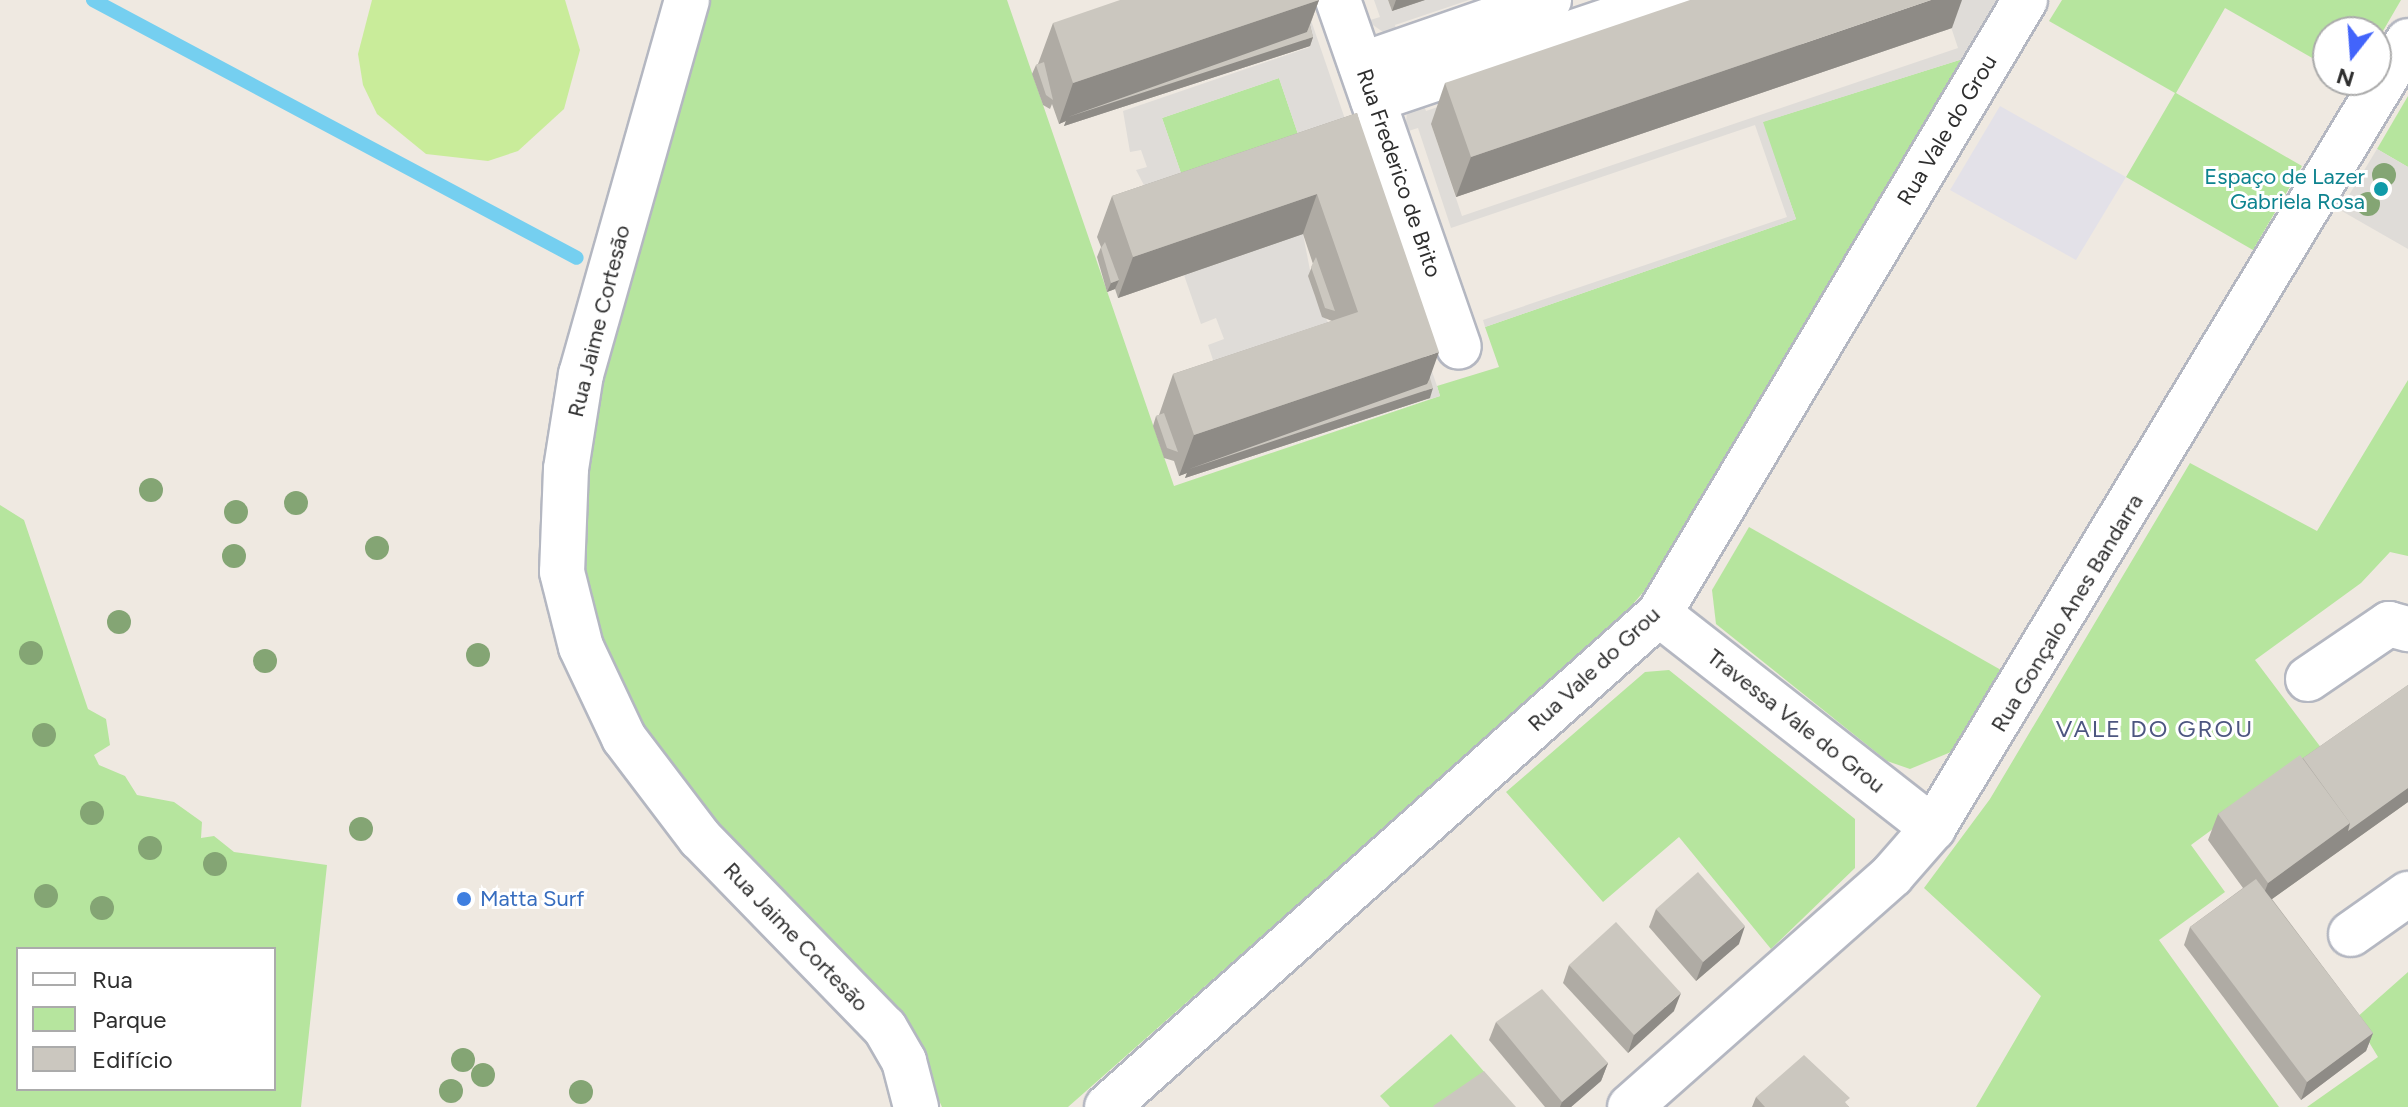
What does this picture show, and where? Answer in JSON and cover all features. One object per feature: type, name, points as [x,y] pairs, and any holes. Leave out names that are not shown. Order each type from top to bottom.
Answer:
[{"type":"street","name":"Rua Jaime Cortesão","points":[[687,0],[581,374],[566,469],[562,572],[581,647],[624,738],[700,838],[885,1028],[904,1061],[916,1107]]},
{"type":"street","name":"Rua Frederico de Brito","points":[[1338,0],[1459,347]]},
{"type":"street","points":[[1367,83],[1549,0]]},
{"type":"street","points":[[1367,83],[1669,0]]},
{"type":"street","name":"Rua Vale do Grou","points":[[1107,1107],[1659,614],[2025,0]]},
{"type":"street","name":"Rua Gonçalo Anes Bandarra","points":[[1630,1107],[1892,875],[1933,828],[2408,41]]},
{"type":"street","name":"Travessa Vale do Grou","points":[[1659,614],[1933,828]]},
{"type":"street","points":[[2308,679],[2389,624],[2408,629]]},
{"type":"street","points":[[2351,934],[2408,894]]},
{"type":"shaded area","points":[[1304,0],[1440,396],[1427,400],[1432,391],[1350,151],[1146,189],[1136,170],[1147,167],[1141,150],[1130,152],[1123,111],[1310,47]],"holes":[[[1279,78],[1300,140],[1183,179],[1162,118]]]},
{"type":"shaded area","points":[[1374,0],[1388,0],[1392,11],[1425,0],[1469,0],[1395,25],[1398,35],[1389,36],[1367,21],[1380,17]]},
{"type":"shaded area","points":[[1754,0],[1431,124],[1462,216],[1958,48],[1942,0],[2004,0],[1969,57],[1763,122],[1796,219],[1485,327],[1483,320],[1787,217],[1755,125],[1451,228],[1418,128],[1405,132],[1407,113],[1422,100],[1426,111]]},
{"type":"shaded area","points":[[2000,106],[2126,177],[2076,260],[1950,190]]},
{"type":"shaded area","name":"Espaço de Lazer Gabriela Rosa","points":[[2377,149],[2408,167],[2408,249],[2340,210]]},
{"type":"shaded area","points":[[1303,234],[1315,296],[1343,353],[1224,393],[1208,345],[1224,339],[1216,318],[1201,324],[1184,275]]},
{"type":"green space","points":[[372,0],[565,0],[580,50],[564,109],[518,151],[488,161],[426,154],[377,114],[363,85],[358,54]]},
{"type":"green space","points":[[701,0],[1007,0],[1174,486],[1440,396],[1437,386],[1499,367],[1485,327],[1796,219],[1762,122],[1969,57],[1656,577],[1617,623],[1068,1107],[942,1107],[923,1065],[667,784],[591,628],[579,529],[594,393]]},
{"type":"green space","points":[[2062,0],[2401,0],[2392,16],[2312,16],[2312,58],[2225,8],[2176,93],[2302,166],[2253,250],[2126,177],[2175,93],[2049,21]]},
{"type":"green space","points":[[1279,78],[1300,140],[1183,179],[1162,118]]},
{"type":"green space","points":[[2408,96],[2408,167],[2377,149]]},
{"type":"green space","points":[[2408,380],[2408,556],[2390,552],[2361,583],[2255,660],[2322,749],[2191,845],[2225,892],[2159,940],[2279,1107],[1976,1107],[2041,996],[1924,888],[1990,799],[2190,463],[2317,531]]},
{"type":"green space","points":[[0,505],[24,520],[88,709],[106,719],[110,745],[94,755],[99,765],[125,776],[137,795],[174,802],[202,822],[201,838],[214,836],[234,852],[327,865],[301,1107],[0,1107]]},
{"type":"green space","points":[[1749,527],[2001,670],[1951,752],[1910,769],[1887,761],[1716,624],[1712,590]]},
{"type":"green space","points":[[1669,670],[1855,819],[1855,868],[1771,949],[1679,837],[1603,902],[1506,792],[1645,672]]},
{"type":"green space","points":[[2408,972],[2408,1107],[2307,1107],[2378,1057],[2355,1019]]},
{"type":"green space","points":[[1451,1034],[1515,1107],[1390,1107],[1380,1096]]},
{"type":"building","points":[[1120,0],[1319,0],[1073,83],[1053,23]]},
{"type":"building","points":[[1690,0],[1931,0],[1471,157],[1445,83]]},
{"type":"building","points":[[1310,25],[1313,37],[1068,117],[1307,32]]},
{"type":"building","points":[[1044,62],[1053,100],[1046,95],[1036,65]]},
{"type":"building","points":[[1357,113],[1439,352],[1194,435],[1173,374],[1358,312],[1317,194],[1133,257],[1112,196]]},
{"type":"building","points":[[1105,242],[1119,280],[1111,283],[1101,248]]},
{"type":"building","points":[[1316,257],[1335,311],[1325,308],[1311,267]]},
{"type":"building","points":[[1430,378],[1433,388],[1189,469],[1427,384]]},
{"type":"building","points":[[1164,413],[1178,452],[1167,448],[1156,416]]},
{"type":"building","points":[[2408,685],[2408,788],[2348,831],[2350,823],[2303,758]]},
{"type":"building","points":[[2300,755],[2350,823],[2268,883],[2218,814]]},
{"type":"building","points":[[1698,872],[1745,926],[1703,962],[1656,909]]},
{"type":"building","points":[[2256,879],[2373,1033],[2307,1082],[2190,927]]},
{"type":"building","points":[[1616,922],[1681,993],[1634,1035],[1569,965]]},
{"type":"building","points":[[1542,989],[1608,1063],[1562,1102],[1496,1022]]},
{"type":"building","points":[[1804,1055],[1850,1098],[1845,1102],[1849,1107],[1765,1107],[1756,1097]]},
{"type":"building","points":[[1484,1071],[1516,1107],[1433,1106]]},
{"type":"waterway","points":[[93,0],[577,258]]},
{"type":"place","name":"Espaço de Lazer Gabriela Rosa","points":[[2381,189]]},
{"type":"place","name":"Matta Surf","points":[[464,899]]},
{"type":"district","name":"VALE DO GROU","points":[[2155,729]]}]
